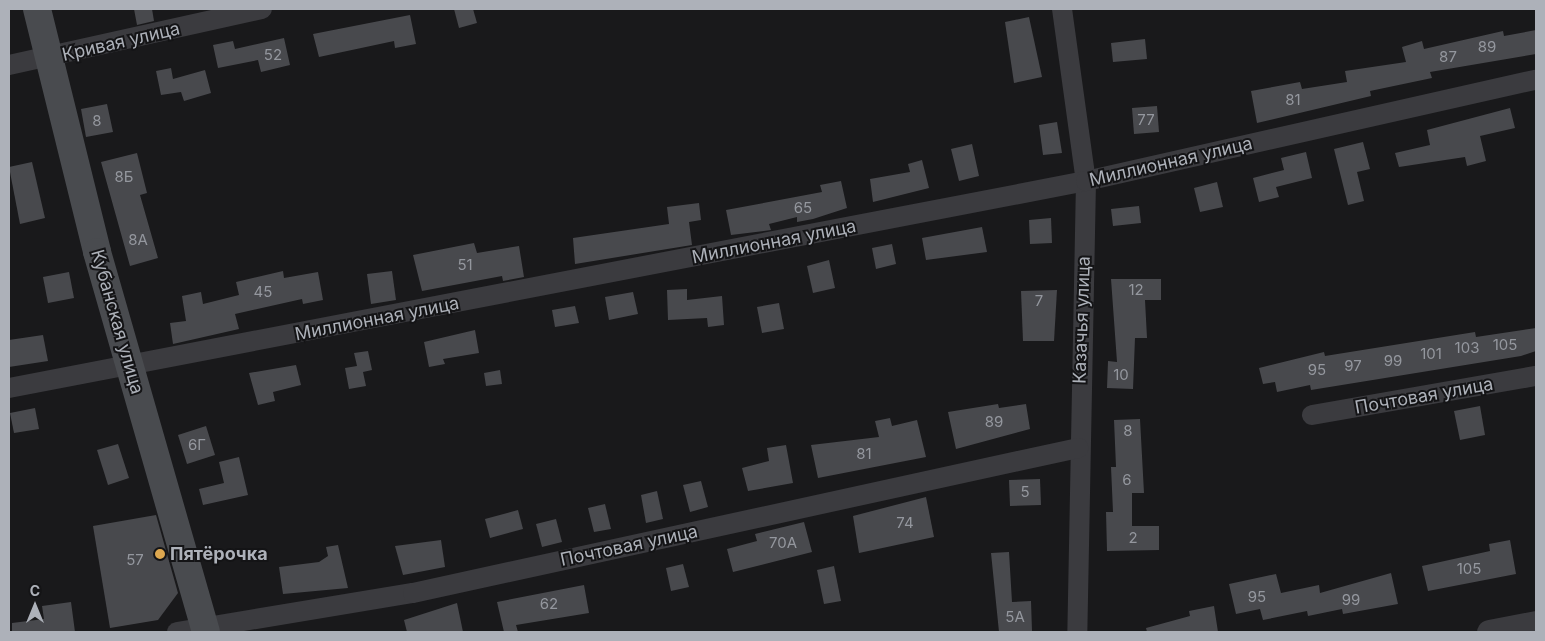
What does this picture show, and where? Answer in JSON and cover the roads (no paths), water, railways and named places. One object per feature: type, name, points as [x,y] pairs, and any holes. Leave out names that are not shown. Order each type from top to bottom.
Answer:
[{"type":"main road","name":"Кубанская улица","points":[[37,9],[129,367],[206,630]]},
{"type":"street","name":"Кривая улица","points":[[9,65],[49,59],[262,9]]},
{"type":"street","name":"Казачья улица","points":[[1062,9],[1086,181],[1078,448],[1077,632]]},
{"type":"street","name":"Миллионная улица","points":[[9,388],[129,367],[1086,181],[1536,80]]},
{"type":"street","name":"Почтовая улица","points":[[1312,415],[1536,376]]},
{"type":"street","name":"Почтовая улица","points":[[177,632],[206,630],[413,593],[1078,448]]},
{"type":"street","points":[[1489,632],[1536,623]]},
{"type":"place","name":"Пятёрочка","points":[[160,554]]}]
